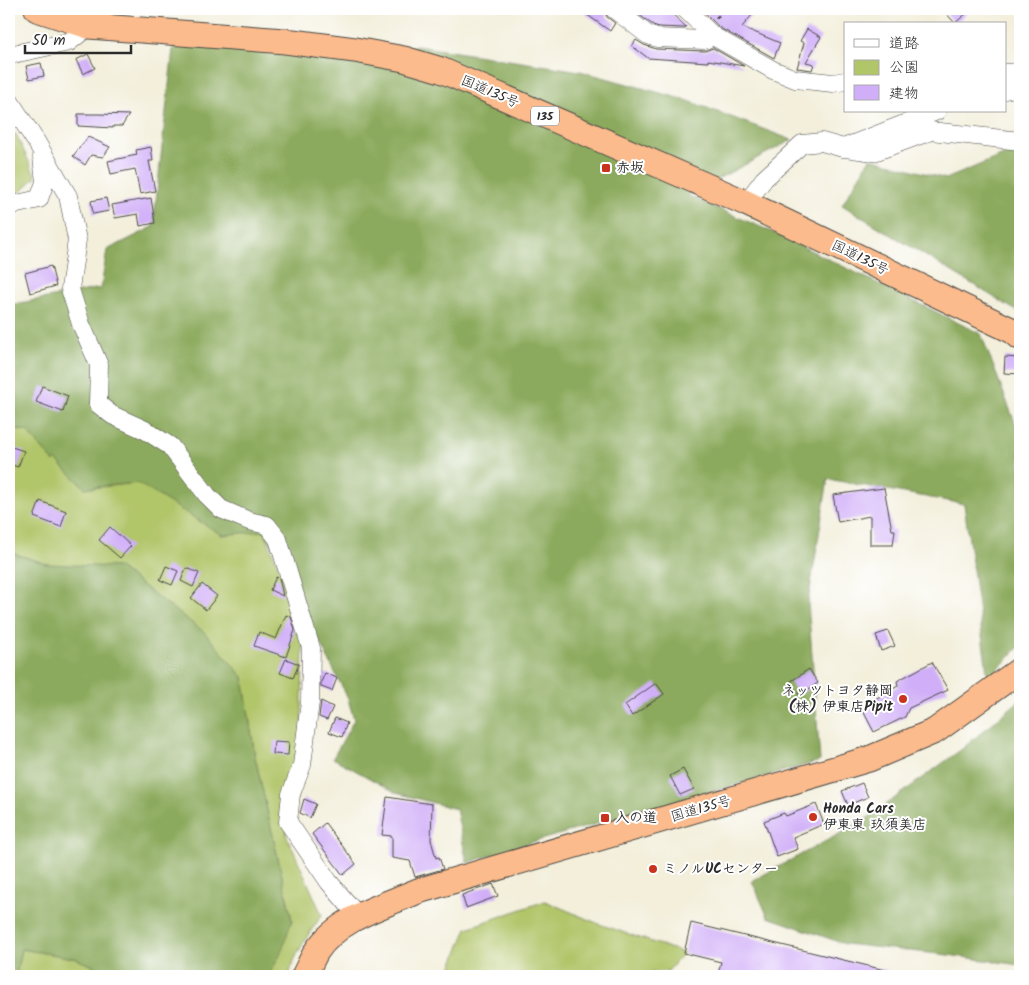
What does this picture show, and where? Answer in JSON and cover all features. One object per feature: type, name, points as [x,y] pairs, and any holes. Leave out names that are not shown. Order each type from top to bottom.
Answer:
[{"type":"highway","name":"国道135号","points":[[37,9],[89,26],[285,40],[404,59],[441,70],[746,203],[1013,331],[1020,337]]},
{"type":"highway","name":"国道135号","points":[[304,976],[317,951],[331,935],[358,916],[418,891],[869,759],[935,731],[1020,670]]},
{"type":"street","points":[[614,9],[648,35],[656,38],[705,40],[713,36]]},
{"type":"street","points":[[685,9],[713,36],[773,70],[795,79],[833,83],[844,81]]},
{"type":"street","points":[[9,55],[69,42],[89,26]]},
{"type":"street","points":[[1006,73],[1020,72]]},
{"type":"street","points":[[1006,90],[1020,87]]},
{"type":"street","points":[[9,100],[68,196],[77,240],[70,289],[81,324],[99,365],[98,404],[112,415],[145,430],[170,446],[207,495],[221,509],[249,521],[267,525],[278,539],[311,648],[310,702],[302,765],[291,794],[288,822],[329,882],[358,916]]},
{"type":"street","points":[[843,148],[934,112]]},
{"type":"street","points":[[746,203],[764,179],[802,144],[822,142],[843,148],[874,152],[931,131],[1020,141]]},
{"type":"street","points":[[9,206],[39,199],[45,182],[40,149]]},
{"type":"green space","points":[[174,40],[315,56],[417,46],[580,71],[686,100],[792,140],[687,195],[779,235],[981,334],[1020,436],[1020,646],[988,679],[964,504],[828,479],[808,602],[820,761],[529,843],[467,863],[456,809],[396,793],[333,758],[354,720],[348,699],[287,570],[264,531],[222,535],[138,483],[85,488],[56,460],[54,462],[27,431],[9,428],[9,305],[101,288],[107,250],[153,227]]},
{"type":"green space","points":[[9,134],[16,134],[36,177],[18,194],[9,197]]},
{"type":"green space","points":[[1020,148],[1020,313],[842,205],[870,158],[946,179]]},
{"type":"green space","points":[[9,428],[27,431],[59,462],[91,488],[138,483],[264,531],[284,580],[303,641],[301,782],[286,834],[322,915],[298,952],[289,976],[248,976],[270,973],[292,920],[255,757],[243,677],[47,564],[9,552]]},
{"type":"green space","points":[[9,552],[47,564],[118,567],[204,632],[243,677],[255,757],[292,920],[280,955],[270,973],[248,976],[117,976],[74,958],[21,949],[16,976],[9,976]]},
{"type":"green space","points":[[1020,700],[1020,965],[845,944],[768,917],[752,881],[865,820],[962,749]]},
{"type":"green space","points":[[545,901],[599,924],[684,953],[668,971],[628,976],[448,976],[467,928]]},
{"type":"green space","points":[[21,949],[74,958],[117,976],[16,976]]},
{"type":"building","points":[[579,9],[604,9],[607,17],[615,23],[610,31]]},
{"type":"building","points":[[631,9],[667,9],[686,27],[659,27],[653,25]]},
{"type":"building","points":[[701,9],[757,9],[742,27],[780,43],[774,58],[720,28]]},
{"type":"building","points":[[942,9],[972,9],[956,22]]},
{"type":"building","points":[[807,29],[821,37],[806,62],[814,64],[812,70],[797,68],[804,43],[800,41]]},
{"type":"building","points":[[636,40],[656,49],[705,51],[713,48],[744,66],[708,60],[708,62],[648,58],[632,46]]},
{"type":"building","points":[[88,54],[95,68],[83,74],[76,60]]},
{"type":"building","points":[[41,63],[44,76],[29,79],[26,66]]},
{"type":"building","points":[[78,114],[129,115],[122,126],[113,126],[113,128],[78,126]]},
{"type":"building","points":[[88,137],[110,147],[103,157],[91,155],[85,165],[73,156]]},
{"type":"building","points":[[151,147],[153,161],[149,161],[155,191],[140,194],[135,169],[111,174],[108,161],[137,155],[136,150]]},
{"type":"building","points":[[106,198],[109,211],[93,214],[91,201]]},
{"type":"building","points":[[151,198],[155,223],[140,226],[138,214],[115,218],[112,205]]},
{"type":"building","points":[[51,266],[56,286],[30,293],[25,273]]},
{"type":"building","points":[[1005,357],[1020,358],[1020,374],[1004,373]]},
{"type":"building","points":[[42,386],[68,396],[63,412],[36,402]]},
{"type":"building","points":[[9,446],[24,451],[18,467],[9,464]]},
{"type":"building","points":[[884,488],[892,530],[895,530],[893,545],[870,545],[870,516],[838,522],[833,495]]},
{"type":"building","points":[[40,501],[66,511],[61,527],[34,517]]},
{"type":"building","points":[[110,527],[131,546],[120,558],[99,540]]},
{"type":"building","points":[[166,566],[178,571],[172,585],[160,580]]},
{"type":"building","points":[[186,568],[199,573],[193,587],[181,581]]},
{"type":"building","points":[[276,577],[279,578],[283,596],[270,590]]},
{"type":"building","points":[[202,584],[217,596],[206,610],[191,598]]},
{"type":"building","points":[[286,615],[291,617],[295,630],[286,657],[254,646],[259,632],[276,639]]},
{"type":"building","points":[[888,631],[895,646],[881,651],[876,635]]},
{"type":"building","points":[[286,659],[299,664],[293,678],[280,673]]},
{"type":"building","name":"ネッツトヨタ静岡 (株) 伊東店Pipit","points":[[932,662],[948,690],[909,708],[905,717],[874,732],[861,707],[898,686],[897,681]]},
{"type":"building","points":[[809,669],[818,683],[799,695],[790,682]]},
{"type":"building","points":[[325,673],[337,678],[332,691],[321,687]]},
{"type":"building","points":[[656,683],[664,694],[632,716],[625,705]]},
{"type":"building","points":[[321,701],[333,707],[327,720],[319,717]]},
{"type":"building","points":[[335,718],[347,723],[342,737],[329,732]]},
{"type":"building","points":[[274,741],[289,742],[288,755],[273,754]]},
{"type":"building","points":[[683,769],[694,789],[680,795],[670,776]]},
{"type":"building","points":[[862,783],[868,797],[848,805],[842,791]]},
{"type":"building","points":[[387,797],[432,804],[431,840],[436,858],[439,857],[443,869],[415,877],[410,861],[392,858],[392,836],[382,835]]},
{"type":"building","points":[[304,799],[316,804],[310,818],[300,813]]},
{"type":"building","points":[[816,804],[824,824],[793,837],[798,849],[777,857],[764,821],[784,813],[786,816]]},
{"type":"building","points":[[325,823],[356,864],[343,875],[312,834]]},
{"type":"building","points":[[493,884],[498,896],[466,908],[462,895]]},
{"type":"building","points":[[691,923],[893,972],[893,976],[726,976],[718,974],[721,962],[684,953]]},
{"type":"place","name":"赤坂","points":[[606,168]]},
{"type":"place","name":"ネッツトヨタ静岡 (株) 伊東店Pipit","points":[[903,699]]},
{"type":"place","name":"Honda Cars 伊東東 玖須美店","points":[[813,817]]},
{"type":"place","name":"入の道","points":[[605,818]]},
{"type":"place","name":"ミノルUCセンター","points":[[653,869]]}]
